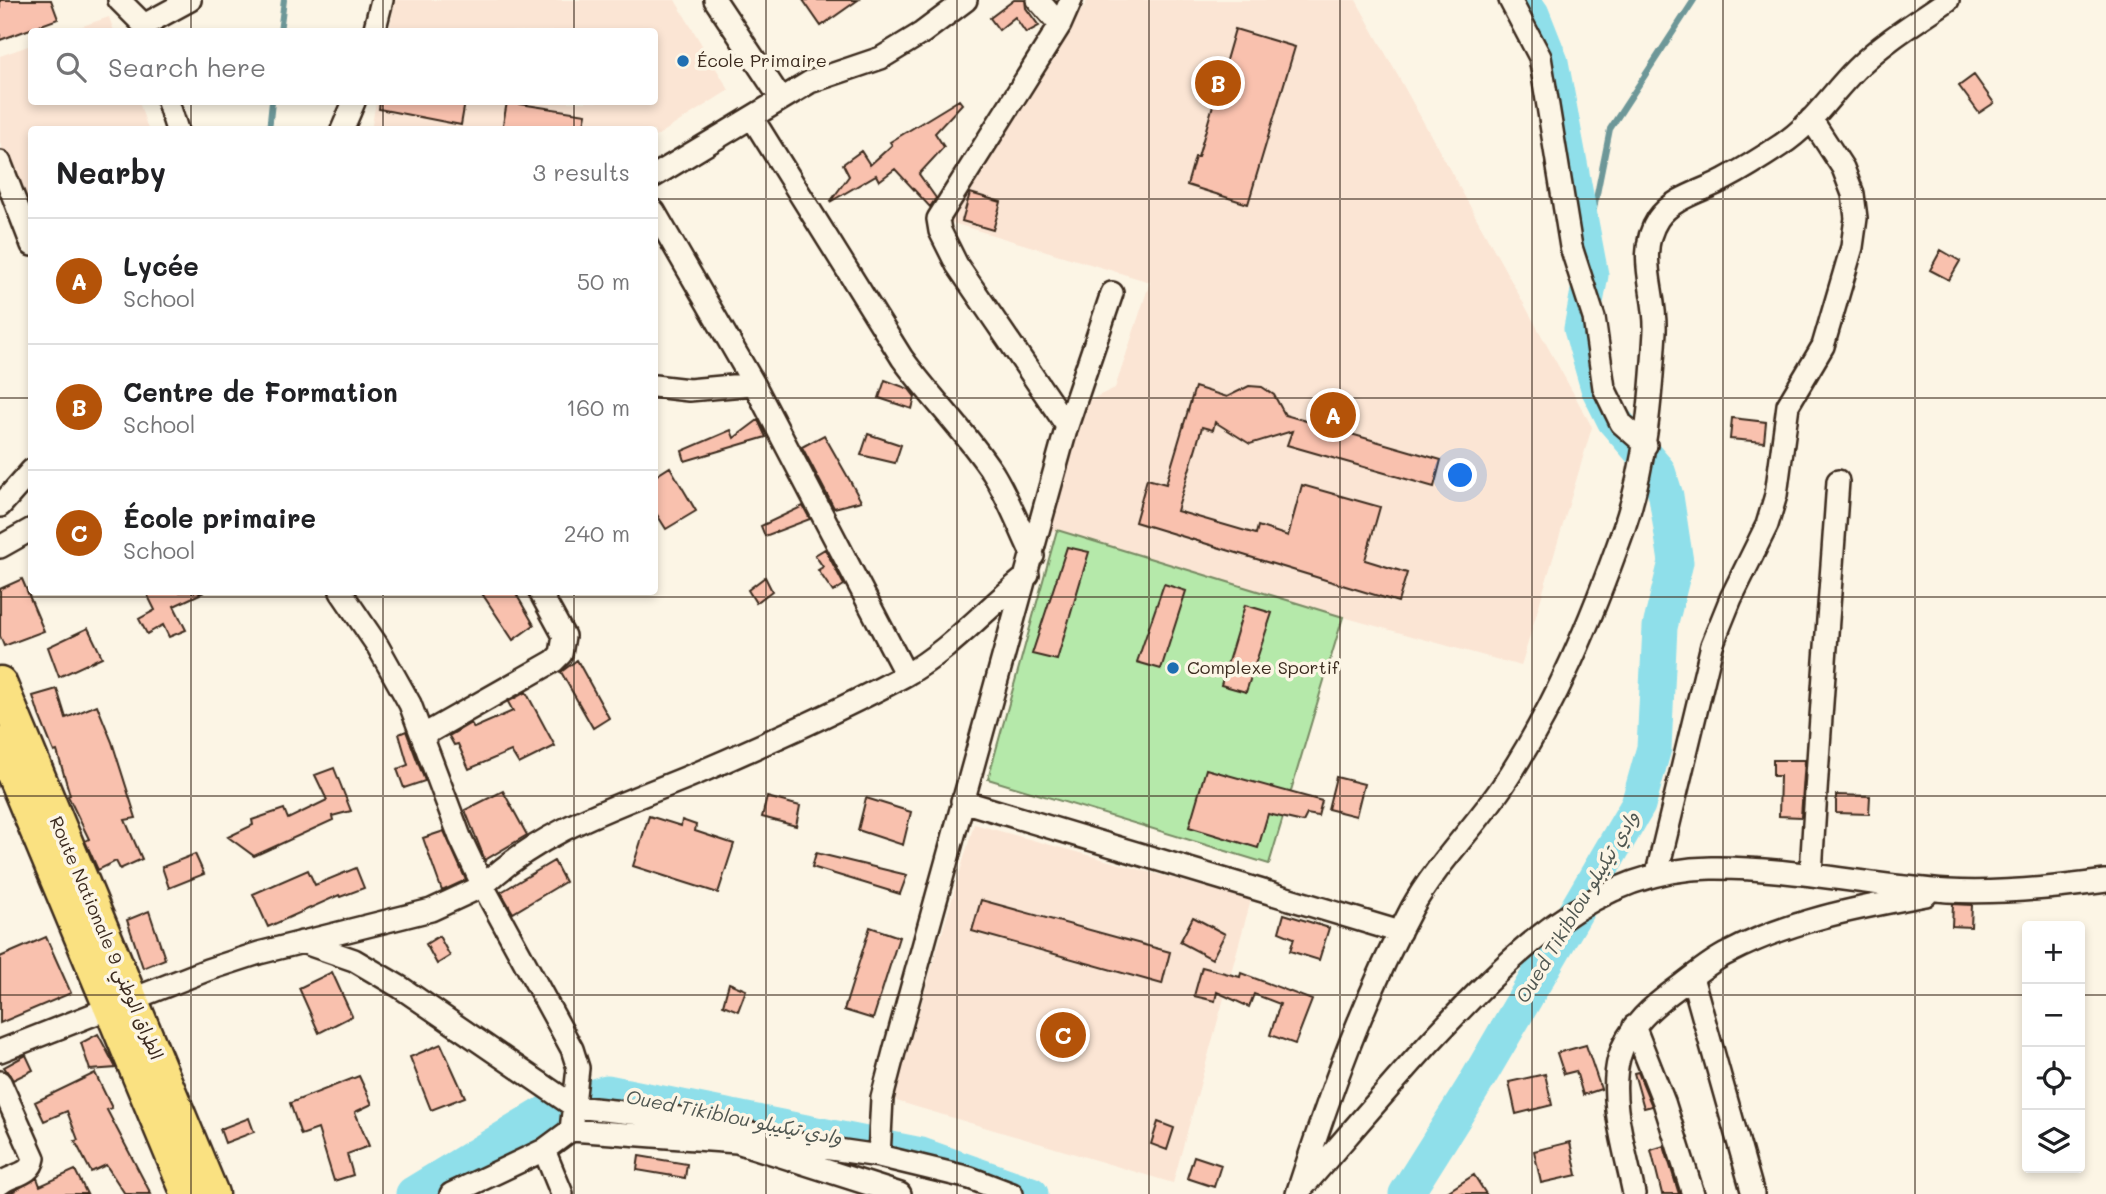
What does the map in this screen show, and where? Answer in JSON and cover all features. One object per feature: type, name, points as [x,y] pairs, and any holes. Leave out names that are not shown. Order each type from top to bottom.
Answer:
[{"type":"main road","name":"Route Nationale الطراق الوطني 9","points":[[0,683],[120,1003],[188,1194]]},
{"type":"main road","name":"Route Nationale الطراق الوطني 9","points":[[0,743],[212,1194]]},
{"type":"street","points":[[119,0],[145,28],[190,0]]},
{"type":"street","points":[[375,28],[382,0]]},
{"type":"street","points":[[715,0],[781,99]]},
{"type":"street","points":[[658,174],[753,119],[810,82],[881,58],[922,33],[966,0]]},
{"type":"street","points":[[1038,0],[1060,25]]},
{"type":"street","points":[[1067,426],[957,265],[940,231],[938,219],[1060,25],[1071,0]]},
{"type":"street","points":[[1510,0],[1540,57],[1568,234],[1594,318],[1604,388],[1621,423],[1646,444]]},
{"type":"street","points":[[1297,1194],[1332,1088],[1373,986],[1414,904],[1502,787],[1558,691],[1605,581],[1639,486],[1646,444],[1656,325],[1647,251],[1659,219],[1672,205],[1723,180],[1784,143],[1811,119],[1866,60],[1948,0]]},
{"type":"street","points":[[169,105],[176,126]]},
{"type":"street","points":[[344,126],[353,105]]},
{"type":"street","points":[[753,119],[902,358],[928,393],[958,424],[993,473],[1030,566]]},
{"type":"street","points":[[1657,873],[1712,645],[1767,525],[1776,495],[1788,405],[1827,336],[1852,247],[1856,218],[1853,194],[1843,168],[1811,119]]},
{"type":"street","points":[[0,162],[28,235]]},
{"type":"street","points":[[658,218],[754,384],[906,675]]},
{"type":"street","points":[[878,1156],[882,1098],[937,906],[962,801],[1030,566],[1067,426],[1112,293]]},
{"type":"street","points":[[658,386],[688,390],[754,384]]},
{"type":"street","points":[[0,506],[28,474]]},
{"type":"street","points":[[1811,874],[1817,742],[1823,701],[1838,481]]},
{"type":"street","points":[[0,547],[28,531]]},
{"type":"street","points":[[0,1051],[220,966],[302,942],[431,910],[483,886],[511,861],[570,825],[706,769],[906,675],[963,632],[1030,566]]},
{"type":"street","points":[[343,595],[377,645],[410,704],[483,886],[572,1049],[578,1068],[571,1130]]},
{"type":"street","points":[[422,736],[554,661],[561,654],[564,636],[542,595]]},
{"type":"street","points":[[962,801],[1400,932]]},
{"type":"street","points":[[1297,1194],[1399,1077],[1527,943],[1582,905],[1657,873],[1710,868],[1811,874],[1949,891],[1987,891],[2106,881]]},
{"type":"street","points":[[1634,1194],[1615,1079],[1620,1055],[1634,1026],[1665,997],[1725,954],[1781,928],[1833,913],[1949,891]]},
{"type":"street","points":[[302,942],[354,960],[400,987],[575,1107],[680,1118],[817,1147],[878,1156],[970,1178],[1012,1194]]},
{"type":"street","points":[[1692,977],[1753,1194]]},
{"type":"street","points":[[1634,1026],[1664,1102],[1693,1194]]},
{"type":"street","points":[[0,1082],[11,1113],[34,1158],[33,1166],[24,1173],[0,1184]]},
{"type":"street","points":[[451,1194],[544,1150],[571,1130],[737,1142],[888,1192]]},
{"type":"street","points":[[544,1150],[562,1194]]},
{"type":"shaded area","name":"École Primaire","points":[[395,0],[675,0],[729,90],[658,135],[658,126],[372,126],[375,105],[658,105],[658,28],[390,28]]},
{"type":"shaded area","points":[[1088,0],[1356,0],[1592,427],[1521,666],[1343,617],[1048,529],[1083,403],[1115,388],[1150,282],[946,221]]},
{"type":"shaded area","points":[[109,17],[113,28],[77,28]]},
{"type":"shaded area","points":[[28,46],[28,105],[140,105],[147,126],[28,126],[28,223],[0,143],[0,56]]},
{"type":"shaded area","points":[[974,824],[1251,900],[1173,1183],[893,1100]]},
{"type":"green space","name":"Complexe Sportif","points":[[1057,530],[1343,617],[1269,864],[988,779]]},
{"type":"building","points":[[0,0],[51,0],[58,19],[0,40]]},
{"type":"building","points":[[803,0],[858,0],[821,26]]},
{"type":"building","points":[[1014,0],[1025,0],[1026,8],[1039,26],[1026,33],[1015,17],[999,30],[990,18]]},
{"type":"building","points":[[1235,29],[1295,47],[1248,204],[1187,185],[1195,157],[1198,157]]},
{"type":"building","points":[[1974,75],[1994,103],[1979,113],[1959,86]]},
{"type":"building","points":[[959,100],[962,104],[935,133],[944,147],[919,174],[936,198],[930,207],[895,169],[879,181],[876,175],[830,202],[849,176],[843,164],[861,151],[870,165],[892,145],[890,142]]},
{"type":"building","points":[[380,105],[464,105],[461,125],[379,109]]},
{"type":"building","points":[[506,105],[527,105],[586,114],[584,126],[503,126]]},
{"type":"building","points":[[970,193],[1001,202],[993,230],[962,221]]},
{"type":"building","points":[[1941,250],[1960,261],[1949,280],[1930,270]]},
{"type":"building","points":[[885,380],[909,389],[915,397],[912,409],[879,398]]},
{"type":"building","points":[[1249,386],[1262,387],[1274,395],[1285,415],[1441,460],[1434,487],[1287,445],[1292,431],[1250,444],[1215,422],[1213,430],[1202,427],[1177,511],[1256,534],[1258,526],[1288,536],[1302,485],[1380,507],[1365,560],[1407,573],[1398,602],[1135,522],[1147,479],[1166,484],[1195,387],[1227,397]]},
{"type":"building","points":[[1732,418],[1766,422],[1764,442],[1730,439]]},
{"type":"building","points":[[758,420],[766,437],[685,461],[682,451],[731,430],[734,438]]},
{"type":"building","points":[[868,434],[901,445],[895,463],[861,455]]},
{"type":"building","points":[[824,435],[861,501],[834,508],[802,447]]},
{"type":"building","points":[[670,467],[696,511],[666,529],[658,516],[658,474]]},
{"type":"building","points":[[803,506],[810,519],[765,536],[761,526]]},
{"type":"building","points":[[1067,547],[1089,552],[1057,660],[1032,654]]},
{"type":"building","points":[[825,549],[844,585],[833,592],[818,570],[823,567],[815,555]]},
{"type":"building","points":[[765,577],[772,591],[756,603],[748,590]]},
{"type":"building","points":[[22,579],[44,631],[4,646],[0,636],[0,589]]},
{"type":"building","points":[[1164,584],[1186,591],[1161,669],[1137,662]]},
{"type":"building","points":[[148,595],[198,595],[174,606],[186,630],[169,637],[163,625],[147,634],[139,619],[155,610]]},
{"type":"building","points":[[483,595],[517,595],[534,625],[513,640]]},
{"type":"building","points":[[1245,605],[1272,613],[1246,692],[1221,685]]},
{"type":"building","points":[[88,628],[102,657],[59,677],[48,647]]},
{"type":"building","points":[[577,660],[609,718],[593,728],[561,672]]},
{"type":"building","points":[[57,689],[66,718],[97,705],[112,742],[136,818],[125,820],[142,859],[120,869],[116,861],[98,870],[85,841],[89,839],[68,796],[70,795],[57,751],[54,752],[39,715],[33,696]]},
{"type":"building","points":[[526,692],[555,746],[519,764],[511,751],[469,769],[458,744],[454,745],[449,736],[471,723],[474,728],[513,711],[508,702]]},
{"type":"building","points":[[406,731],[425,781],[404,788],[397,769],[408,765],[399,734]]},
{"type":"building","points":[[1773,760],[1805,760],[1801,817],[1779,816],[1780,776],[1773,776]]},
{"type":"building","points":[[334,768],[351,811],[332,816],[333,820],[254,856],[228,837],[253,825],[252,820],[284,809],[288,819],[327,800],[315,775]]},
{"type":"building","points":[[1206,769],[1322,801],[1318,816],[1307,814],[1303,822],[1268,814],[1258,848],[1189,827]]},
{"type":"building","points":[[1336,777],[1364,784],[1356,816],[1328,809]]},
{"type":"building","points":[[503,791],[527,835],[485,860],[465,810]]},
{"type":"building","points":[[1836,795],[1870,796],[1869,814],[1836,813]]},
{"type":"building","points":[[767,797],[800,806],[796,826],[762,817]]},
{"type":"building","points":[[866,798],[911,812],[903,845],[858,830]]},
{"type":"building","points":[[649,816],[681,826],[682,820],[696,825],[695,831],[734,844],[718,893],[633,866]]},
{"type":"building","points":[[444,831],[466,880],[442,891],[423,838]]},
{"type":"building","points":[[816,853],[907,875],[900,894],[812,867]]},
{"type":"building","points":[[195,854],[204,874],[169,888],[162,867]]},
{"type":"building","points":[[554,861],[565,882],[513,913],[501,892]]},
{"type":"building","points":[[356,868],[364,888],[340,897],[339,895],[268,927],[253,894],[308,870],[315,885]]},
{"type":"building","points":[[981,900],[1170,952],[1162,984],[972,931]]},
{"type":"building","points":[[1953,904],[1972,905],[1971,927],[1952,926]]},
{"type":"building","points":[[149,911],[165,959],[143,968],[127,920]]},
{"type":"building","points":[[1284,914],[1329,928],[1319,960],[1290,951],[1294,938],[1279,932]]},
{"type":"building","points":[[1193,917],[1225,934],[1212,959],[1180,942]]},
{"type":"building","points":[[870,927],[899,937],[873,1019],[844,1010]]},
{"type":"building","points":[[439,936],[450,956],[437,964],[426,944]]},
{"type":"building","points":[[46,937],[71,993],[0,1023],[0,957]]},
{"type":"building","points":[[1202,967],[1240,977],[1241,973],[1312,1000],[1295,1044],[1270,1035],[1280,1004],[1254,994],[1249,1007],[1217,992],[1215,1001],[1194,996]]},
{"type":"building","points":[[332,972],[352,1016],[319,1033],[299,988]]},
{"type":"building","points":[[729,983],[746,990],[738,1011],[723,1005]]},
{"type":"building","points":[[98,1034],[116,1068],[90,1070],[81,1043]]},
{"type":"building","points":[[441,1044],[465,1097],[431,1110],[410,1057]]},
{"type":"building","points":[[1586,1045],[1601,1089],[1583,1095],[1576,1071],[1564,1074],[1557,1053]]},
{"type":"building","points":[[26,1055],[33,1070],[13,1080],[4,1067]]},
{"type":"building","points":[[1638,1072],[1652,1106],[1644,1108],[1634,1073]]},
{"type":"building","points":[[95,1073],[112,1108],[107,1110],[151,1194],[125,1194],[106,1165],[91,1172],[75,1141],[78,1140],[67,1111],[44,1121],[35,1102]]},
{"type":"building","points":[[1545,1074],[1552,1105],[1516,1114],[1509,1082]]},
{"type":"building","points":[[359,1076],[372,1104],[355,1112],[369,1146],[347,1154],[353,1175],[334,1181],[318,1129],[301,1135],[290,1103]]},
{"type":"building","points":[[249,1118],[254,1132],[225,1143],[220,1129]]},
{"type":"building","points":[[1158,1122],[1174,1128],[1167,1150],[1151,1144]]},
{"type":"building","points":[[1570,1142],[1577,1175],[1541,1183],[1534,1151]]},
{"type":"building","points":[[1664,1146],[1679,1194],[1662,1194],[1651,1150]]},
{"type":"building","points":[[639,1156],[687,1164],[685,1178],[637,1170]]},
{"type":"building","points":[[1194,1156],[1221,1165],[1214,1187],[1187,1178]]},
{"type":"building","points":[[75,1170],[87,1194],[9,1194],[37,1178],[40,1186]]},
{"type":"building","points":[[1474,1175],[1486,1194],[1444,1194]]},
{"type":"waterway","points":[[280,28],[284,0]]},
{"type":"waterway","name":"Oued Tikiblou وادي تيكيبلو","points":[[1406,1194],[1472,1089],[1638,805],[1654,748],[1660,627],[1676,562],[1666,496],[1658,471],[1614,420],[1598,388],[1581,329],[1591,275],[1551,62],[1532,14],[1522,0]]},
{"type":"waterway","points":[[1586,249],[1610,129],[1694,0]]},
{"type":"waterway","points":[[269,126],[272,105]]},
{"type":"waterway","name":"Oued Tikiblou وادي تيكيبلو","points":[[413,1194],[551,1110],[607,1092],[921,1155],[1031,1194]]},
{"type":"place","name":"École Primaire","points":[[683,61]]},
{"type":"place","name":"Centre de Formation","points":[[1218,83]]},
{"type":"place","name":"Lycée","points":[[1333,415]]},
{"type":"place","name":"Complexe Sportif","points":[[1173,668]]},
{"type":"place","name":"École primaire","points":[[1063,1035]]}]
